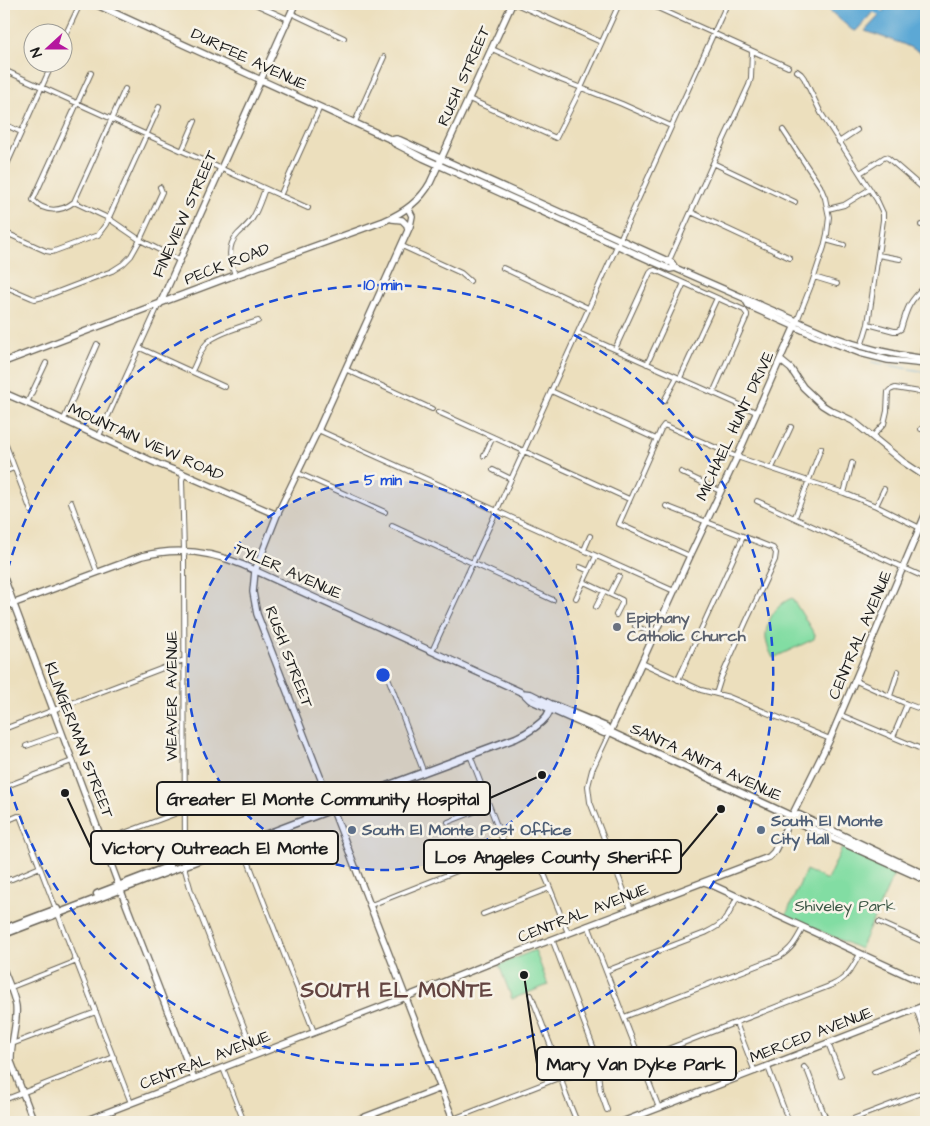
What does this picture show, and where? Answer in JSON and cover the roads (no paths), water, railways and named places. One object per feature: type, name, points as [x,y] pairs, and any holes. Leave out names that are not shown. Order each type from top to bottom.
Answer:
[{"type":"highway","points":[[925,361],[926,328]]},
{"type":"main road","points":[[4,929],[58,911],[325,812],[526,734],[547,716],[552,707]]},
{"type":"main road","name":"SANTA ANITA AVENUE","points":[[552,707],[604,733],[610,732],[791,816],[795,821],[914,872],[926,875]]},
{"type":"main road","name":"SANTA ANITA AVENUE","points":[[914,872],[926,880]]},
{"type":"main road","points":[[4,934],[58,911]]},
{"type":"street","points":[[4,13],[8,4]]},
{"type":"street","points":[[71,22],[80,4]]},
{"type":"street","name":"DURFEE AVENUE","points":[[95,4],[355,122],[392,140],[397,145],[440,162],[619,243],[667,265],[670,269],[676,268],[744,299],[749,306],[796,324]]},
{"type":"street","points":[[255,4],[344,38]]},
{"type":"street","name":"FINEVIEW STREET","points":[[99,436],[295,4]]},
{"type":"street","name":"RUSH STREET","points":[[440,162],[512,4]]},
{"type":"street","points":[[516,4],[602,42]]},
{"type":"street","points":[[469,99],[556,138],[619,4]]},
{"type":"street","points":[[649,4],[788,67]]},
{"type":"street","points":[[432,651],[727,4]]},
{"type":"street","points":[[492,48],[561,80],[671,126]]},
{"type":"street","points":[[667,265],[749,85],[752,51]]},
{"type":"street","points":[[355,122],[384,57]]},
{"type":"street","points":[[4,70],[308,208]]},
{"type":"street","points":[[797,71],[804,78],[821,113],[877,200],[883,213],[884,220],[868,324],[860,350]]},
{"type":"street","points":[[4,171],[49,72]]},
{"type":"street","points":[[91,73],[34,200],[38,205],[58,210],[74,202],[125,89]]},
{"type":"street","points":[[4,232],[52,252],[98,235],[103,229],[158,107]]},
{"type":"street","points":[[280,196],[320,107]]},
{"type":"street","points":[[182,151],[195,120]]},
{"type":"street","points":[[4,124],[21,132]]},
{"type":"street","name":"MICHAEL HUNT DRIVE","points":[[610,732],[796,324],[826,240],[828,209],[825,198],[820,186],[784,130]]},
{"type":"street","points":[[839,142],[857,130]]},
{"type":"street","points":[[860,174],[885,157],[926,191]]},
{"type":"street","name":"PECK ROAD","points":[[4,362],[389,219],[416,202],[426,190],[440,162]]},
{"type":"street","points":[[712,163],[796,202]]},
{"type":"street","points":[[4,288],[36,299],[118,268],[131,256],[140,240],[162,192],[160,187]]},
{"type":"street","points":[[828,209],[844,206],[870,189]]},
{"type":"street","points":[[235,275],[230,258],[232,243],[234,238],[254,215],[265,190]]},
{"type":"street","points":[[74,202],[108,218],[140,240],[179,260]]},
{"type":"street","name":"RUSH STREET","points":[[408,208],[412,216],[409,230],[277,515],[254,570],[253,592],[257,614],[454,1120]]},
{"type":"street","points":[[691,212],[790,258]]},
{"type":"street","points":[[389,219],[402,220],[409,230]]},
{"type":"street","points":[[921,225],[926,225]]},
{"type":"street","points":[[826,240],[844,244]]},
{"type":"street","points":[[402,246],[461,272],[470,281]]},
{"type":"street","points":[[878,255],[900,259]]},
{"type":"street","points":[[503,268],[588,308]]},
{"type":"street","points":[[615,349],[652,271],[655,270],[684,283],[744,310],[747,314],[713,393]]},
{"type":"street","points":[[814,277],[837,284]]},
{"type":"street","points":[[647,364],[684,283]]},
{"type":"street","points":[[868,324],[898,331],[901,329],[906,311],[911,302],[926,286]]},
{"type":"street","points":[[664,401],[717,298]]},
{"type":"street","points":[[192,371],[207,342],[219,335],[258,321]]},
{"type":"street","points":[[796,324],[834,344],[925,361]]},
{"type":"street","points":[[578,333],[756,412]]},
{"type":"street","points":[[64,419],[97,344]]},
{"type":"street","points":[[140,348],[225,387]]},
{"type":"street","points":[[780,360],[790,369],[803,387],[822,405],[853,421],[885,448],[926,477]]},
{"type":"street","points":[[28,402],[46,363]]},
{"type":"street","points":[[345,369],[432,409]]},
{"type":"street","points":[[873,436],[886,419],[890,390],[895,388],[926,393]]},
{"type":"street","points":[[551,391],[656,439]]},
{"type":"street","name":"MOUNTAIN VIEW ROAD","points":[[4,393],[28,402],[152,461],[277,515]]},
{"type":"street","points":[[438,412],[629,499]]},
{"type":"street","points":[[690,556],[619,524],[664,425],[737,457],[844,493],[876,506],[920,528]]},
{"type":"street","points":[[772,468],[791,427]]},
{"type":"street","points":[[318,430],[674,592]]},
{"type":"street","points":[[484,456],[493,437]]},
{"type":"street","points":[[4,440],[31,511]]},
{"type":"street","points":[[795,517],[821,448]]},
{"type":"street","points":[[844,493],[852,463]]},
{"type":"street","points":[[4,472],[14,468]]},
{"type":"street","points":[[493,470],[511,479]]},
{"type":"street","points":[[681,472],[720,491]]},
{"type":"street","points":[[298,473],[385,512]]},
{"type":"street","name":"WEAVER AVENUE","points":[[184,474],[182,480],[186,874],[255,1055]]},
{"type":"street","points":[[876,506],[884,489]]},
{"type":"street","points":[[757,501],[926,578]]},
{"type":"street","points":[[71,502],[97,572]]},
{"type":"street","points":[[666,506],[773,548],[776,553],[775,560],[721,678],[716,694]]},
{"type":"street","name":"CENTRAL AVENUE","points":[[82,1122],[588,925],[769,857],[774,852],[841,716],[926,514]]},
{"type":"street","points":[[392,526],[553,600]]},
{"type":"street","points":[[584,550],[590,536]]},
{"type":"street","points":[[678,680],[743,537]]},
{"type":"street","name":"TYLER AVENUE","points":[[4,607],[126,561],[154,553],[184,551],[221,557],[254,570],[523,693],[530,700],[552,707]]},
{"type":"street","points":[[576,598],[596,556]]},
{"type":"street","points":[[580,567],[589,571]]},
{"type":"street","points":[[610,594],[619,576]]},
{"type":"street","name":"KLINGERMAN STREET","points":[[4,578],[102,841],[194,1079]]},
{"type":"street","points":[[584,582],[622,600],[616,616]]},
{"type":"street","points":[[596,607],[604,591]]},
{"type":"street","points":[[635,626],[647,631],[649,629],[656,632]]},
{"type":"street","points":[[926,628],[926,633]]},
{"type":"street","points":[[4,729],[184,660]]},
{"type":"street","points":[[642,663],[701,690],[729,697],[830,739]]},
{"type":"street","points":[[890,696],[898,671]]},
{"type":"street","points":[[389,680],[424,773]]},
{"type":"street","points":[[856,681],[924,710],[926,697]]},
{"type":"street","points":[[894,737],[907,704]]},
{"type":"street","points":[[841,716],[926,750]]},
{"type":"street","points":[[610,732],[592,770],[588,786],[590,802],[631,909]]},
{"type":"street","points":[[26,746],[62,733]]},
{"type":"street","points":[[470,756],[507,852]]},
{"type":"street","points":[[4,787],[72,760]]},
{"type":"street","points":[[448,822],[489,806]]},
{"type":"street","points":[[102,841],[185,810]]},
{"type":"street","points":[[4,822],[19,816],[58,911],[131,1103]]},
{"type":"street","points":[[241,842],[314,1032]]},
{"type":"street","points":[[466,868],[528,844],[532,845],[568,933]]},
{"type":"street","points":[[4,882],[40,867]]},
{"type":"street","points":[[371,905],[457,871]]},
{"type":"street","points":[[704,882],[926,984]]},
{"type":"street","points":[[483,914],[550,888]]},
{"type":"street","points":[[606,971],[705,933],[718,926],[726,920],[737,897]]},
{"type":"street","points":[[880,922],[926,943]]},
{"type":"street","points":[[588,925],[659,1108]]},
{"type":"street","points":[[624,1017],[779,957],[794,946],[803,928]]},
{"type":"street","points":[[552,939],[596,1054],[600,1090],[607,1110]]},
{"type":"street","points":[[454,1120],[561,1077],[598,1074],[619,1068],[840,982],[852,970],[860,954]]},
{"type":"street","points":[[7,989],[77,962]]},
{"type":"street","points":[[4,971],[7,989],[16,1005],[11,1062],[34,1122]]},
{"type":"street","points":[[531,995],[577,1122]]},
{"type":"street","name":"MERCED AVENUE","points":[[623,1122],[926,1004]]},
{"type":"street","points":[[916,1009],[926,1036]]},
{"type":"street","points":[[4,1047],[96,1012]]},
{"type":"street","points":[[736,1022],[755,1072]]},
{"type":"street","points":[[828,1043],[841,1076]]},
{"type":"street","points":[[874,1072],[926,1051]]},
{"type":"street","points":[[4,1100],[114,1057]]},
{"type":"street","points":[[768,1067],[789,1122]]},
{"type":"street","points":[[804,1067],[808,1072],[827,1122]]},
{"type":"street","points":[[223,1068],[244,1122]]},
{"type":"street","points":[[352,1122],[441,1088]]},
{"type":"street","points":[[844,1122],[926,1091]]},
{"type":"water","points":[[822,4],[880,4],[856,31],[852,30]]},
{"type":"water","points":[[890,4],[924,4],[926,6],[926,55],[903,44],[865,31]]},
{"type":"waterway","points":[[857,4],[877,11],[886,18]]},
{"type":"waterway","points":[[872,362],[926,372]]},
{"type":"place","name":"Epiphany Catholic Church","points":[[617,627]]},
{"type":"place","name":"Greater El Monte Community Hospital","points":[[542,775]]},
{"type":"place","name":"Victory Outreach El Monte","points":[[65,793]]},
{"type":"place","name":"Los Angeles County Sheriff","points":[[721,809]]},
{"type":"place","name":"South El Monte Post Office","points":[[352,830]]},
{"type":"place","name":"South El Monte City Hall","points":[[761,830]]},
{"type":"place","name":"Mary Van Dyke Park","points":[[524,975]]},
{"type":"district","name":"SOUTH EL MONTE","points":[[397,990]]},
{"type":"park label","name":"Shiveley Park","points":[[845,906]]}]
